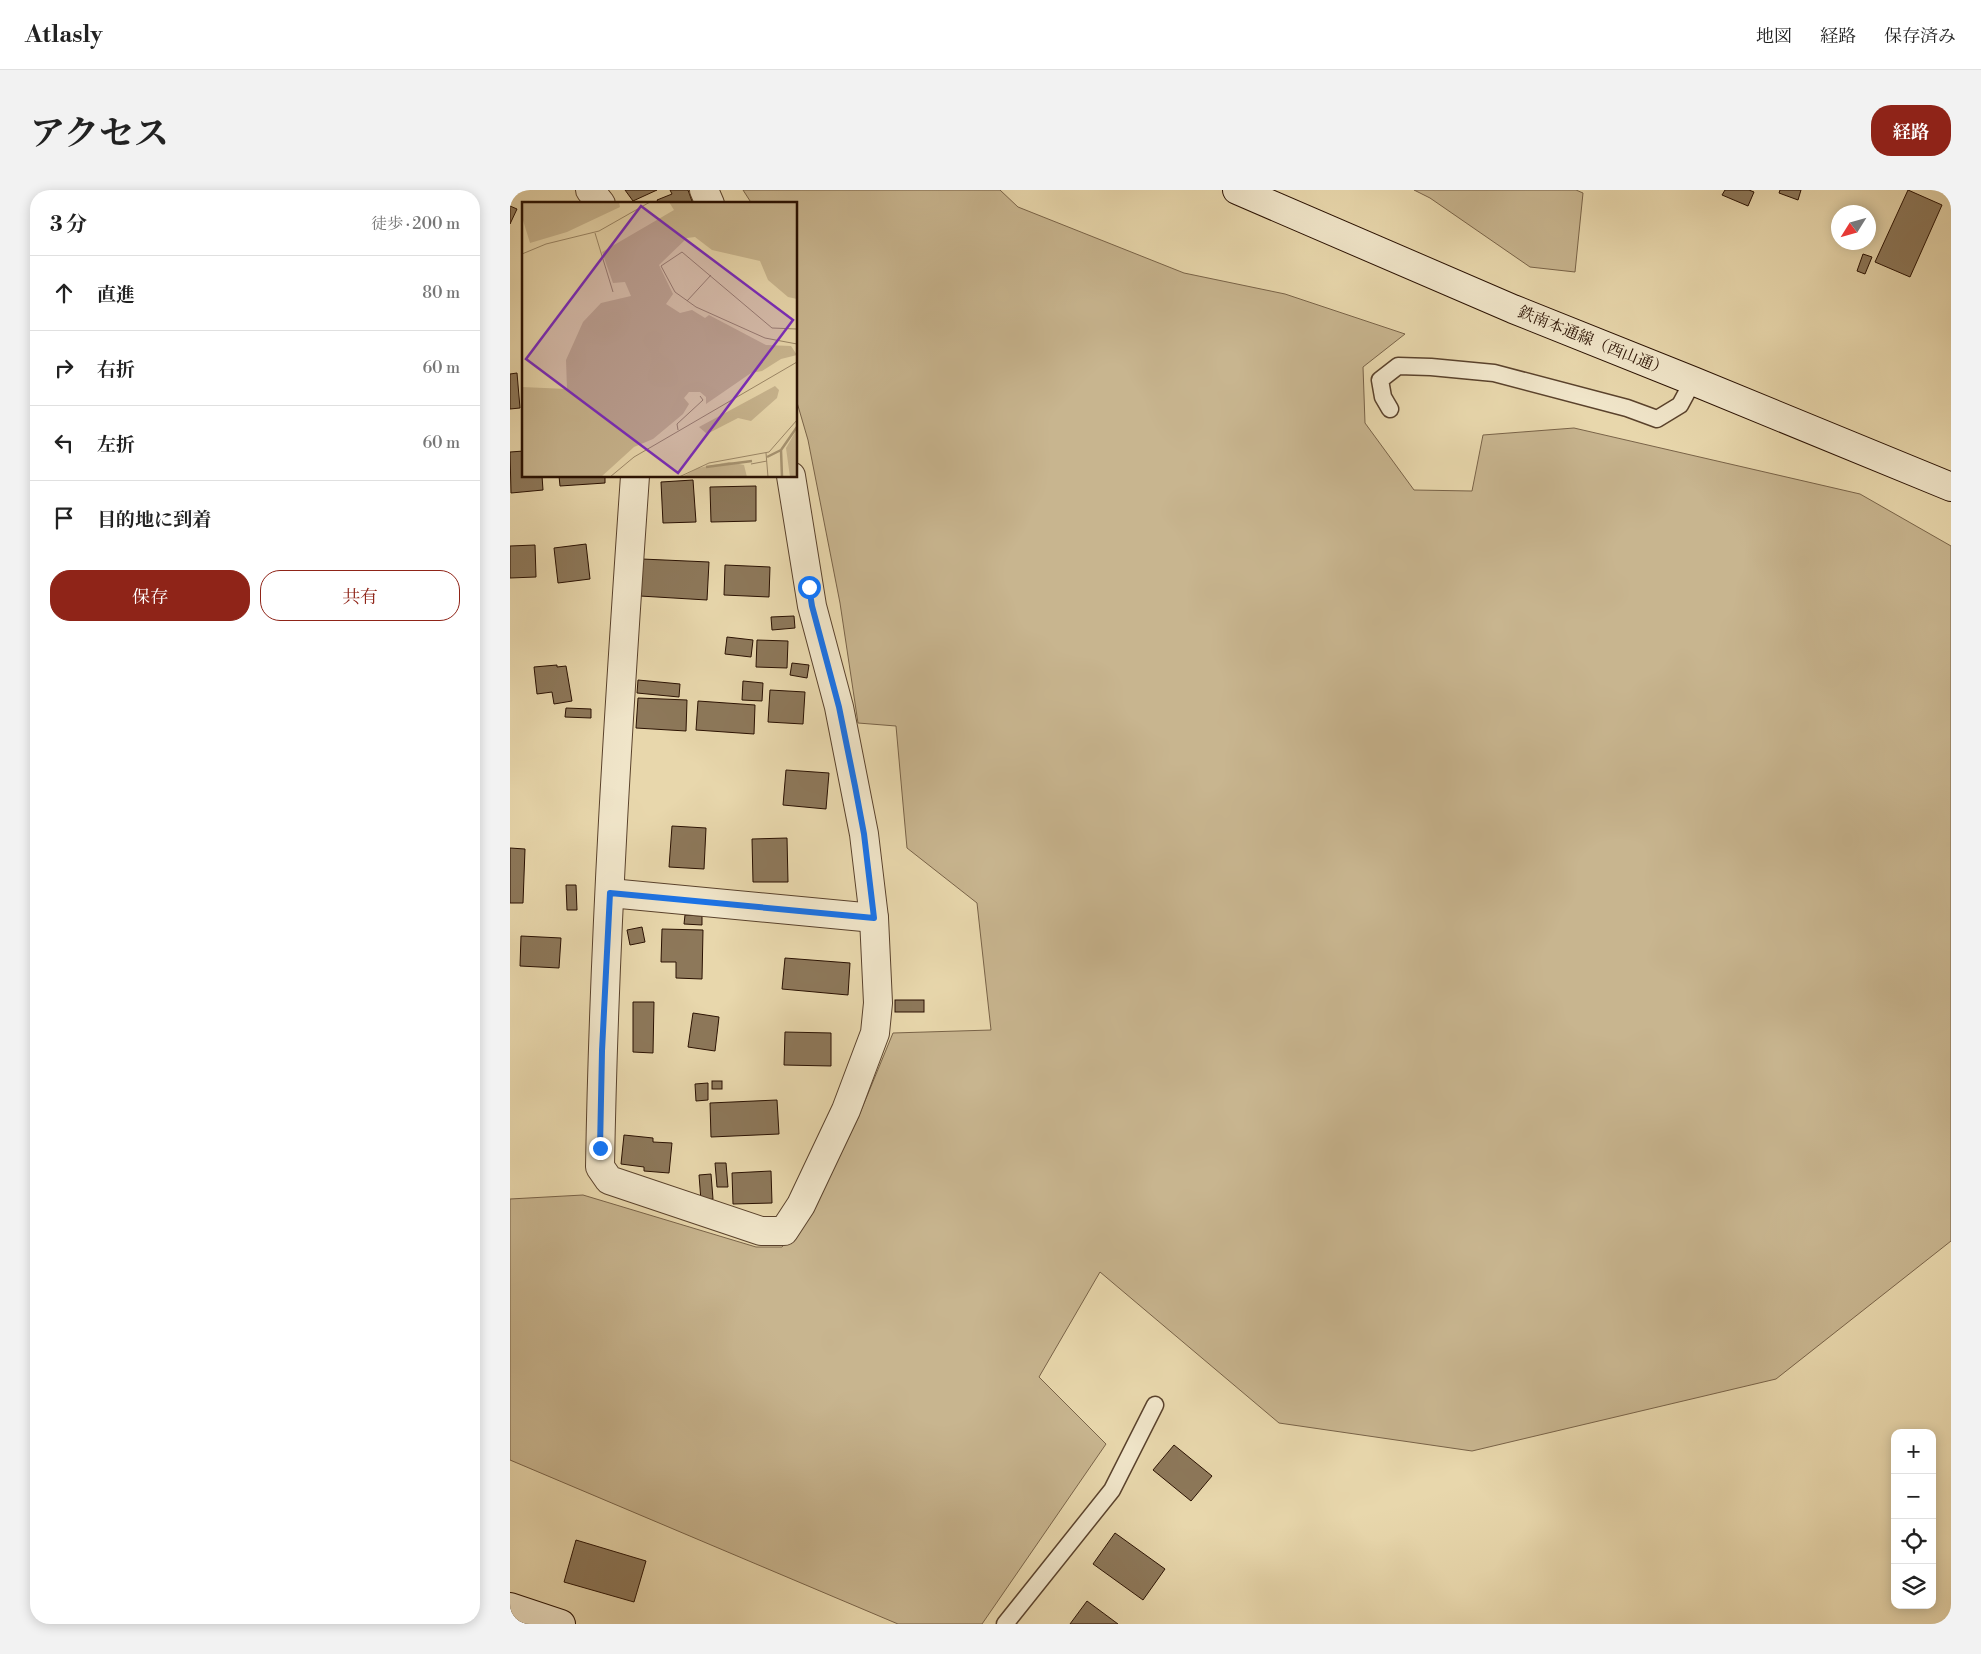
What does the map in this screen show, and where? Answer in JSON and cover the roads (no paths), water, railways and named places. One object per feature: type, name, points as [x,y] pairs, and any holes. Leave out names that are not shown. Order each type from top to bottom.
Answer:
[{"type":"street","points":[[590,190],[599,202]]},
{"type":"street","points":[[704,190],[709,202]]},
{"type":"street","name":"鉄南本通線（西山通）","points":[[1238,190],[1513,309],[1693,380],[1951,487]]},
{"type":"street","points":[[635,478],[617,733],[602,1051],[600,1167],[609,1180],[761,1231],[784,1231],[801,1205],[846,1110],[875,1033],[878,1003],[874,918],[864,834],[839,707],[812,606],[791,478]]},
{"type":"street","points":[[610,893],[874,918]]},
{"type":"street","points":[[510,1607],[561,1624]]},
{"type":"lane","points":[[1390,409],[1383,398],[1380,380],[1398,366],[1431,366],[1494,373],[1627,408],[1657,418],[1680,404],[1693,380]]},
{"type":"lane","points":[[1005,1624],[1112,1490],[1155,1405]]}]
